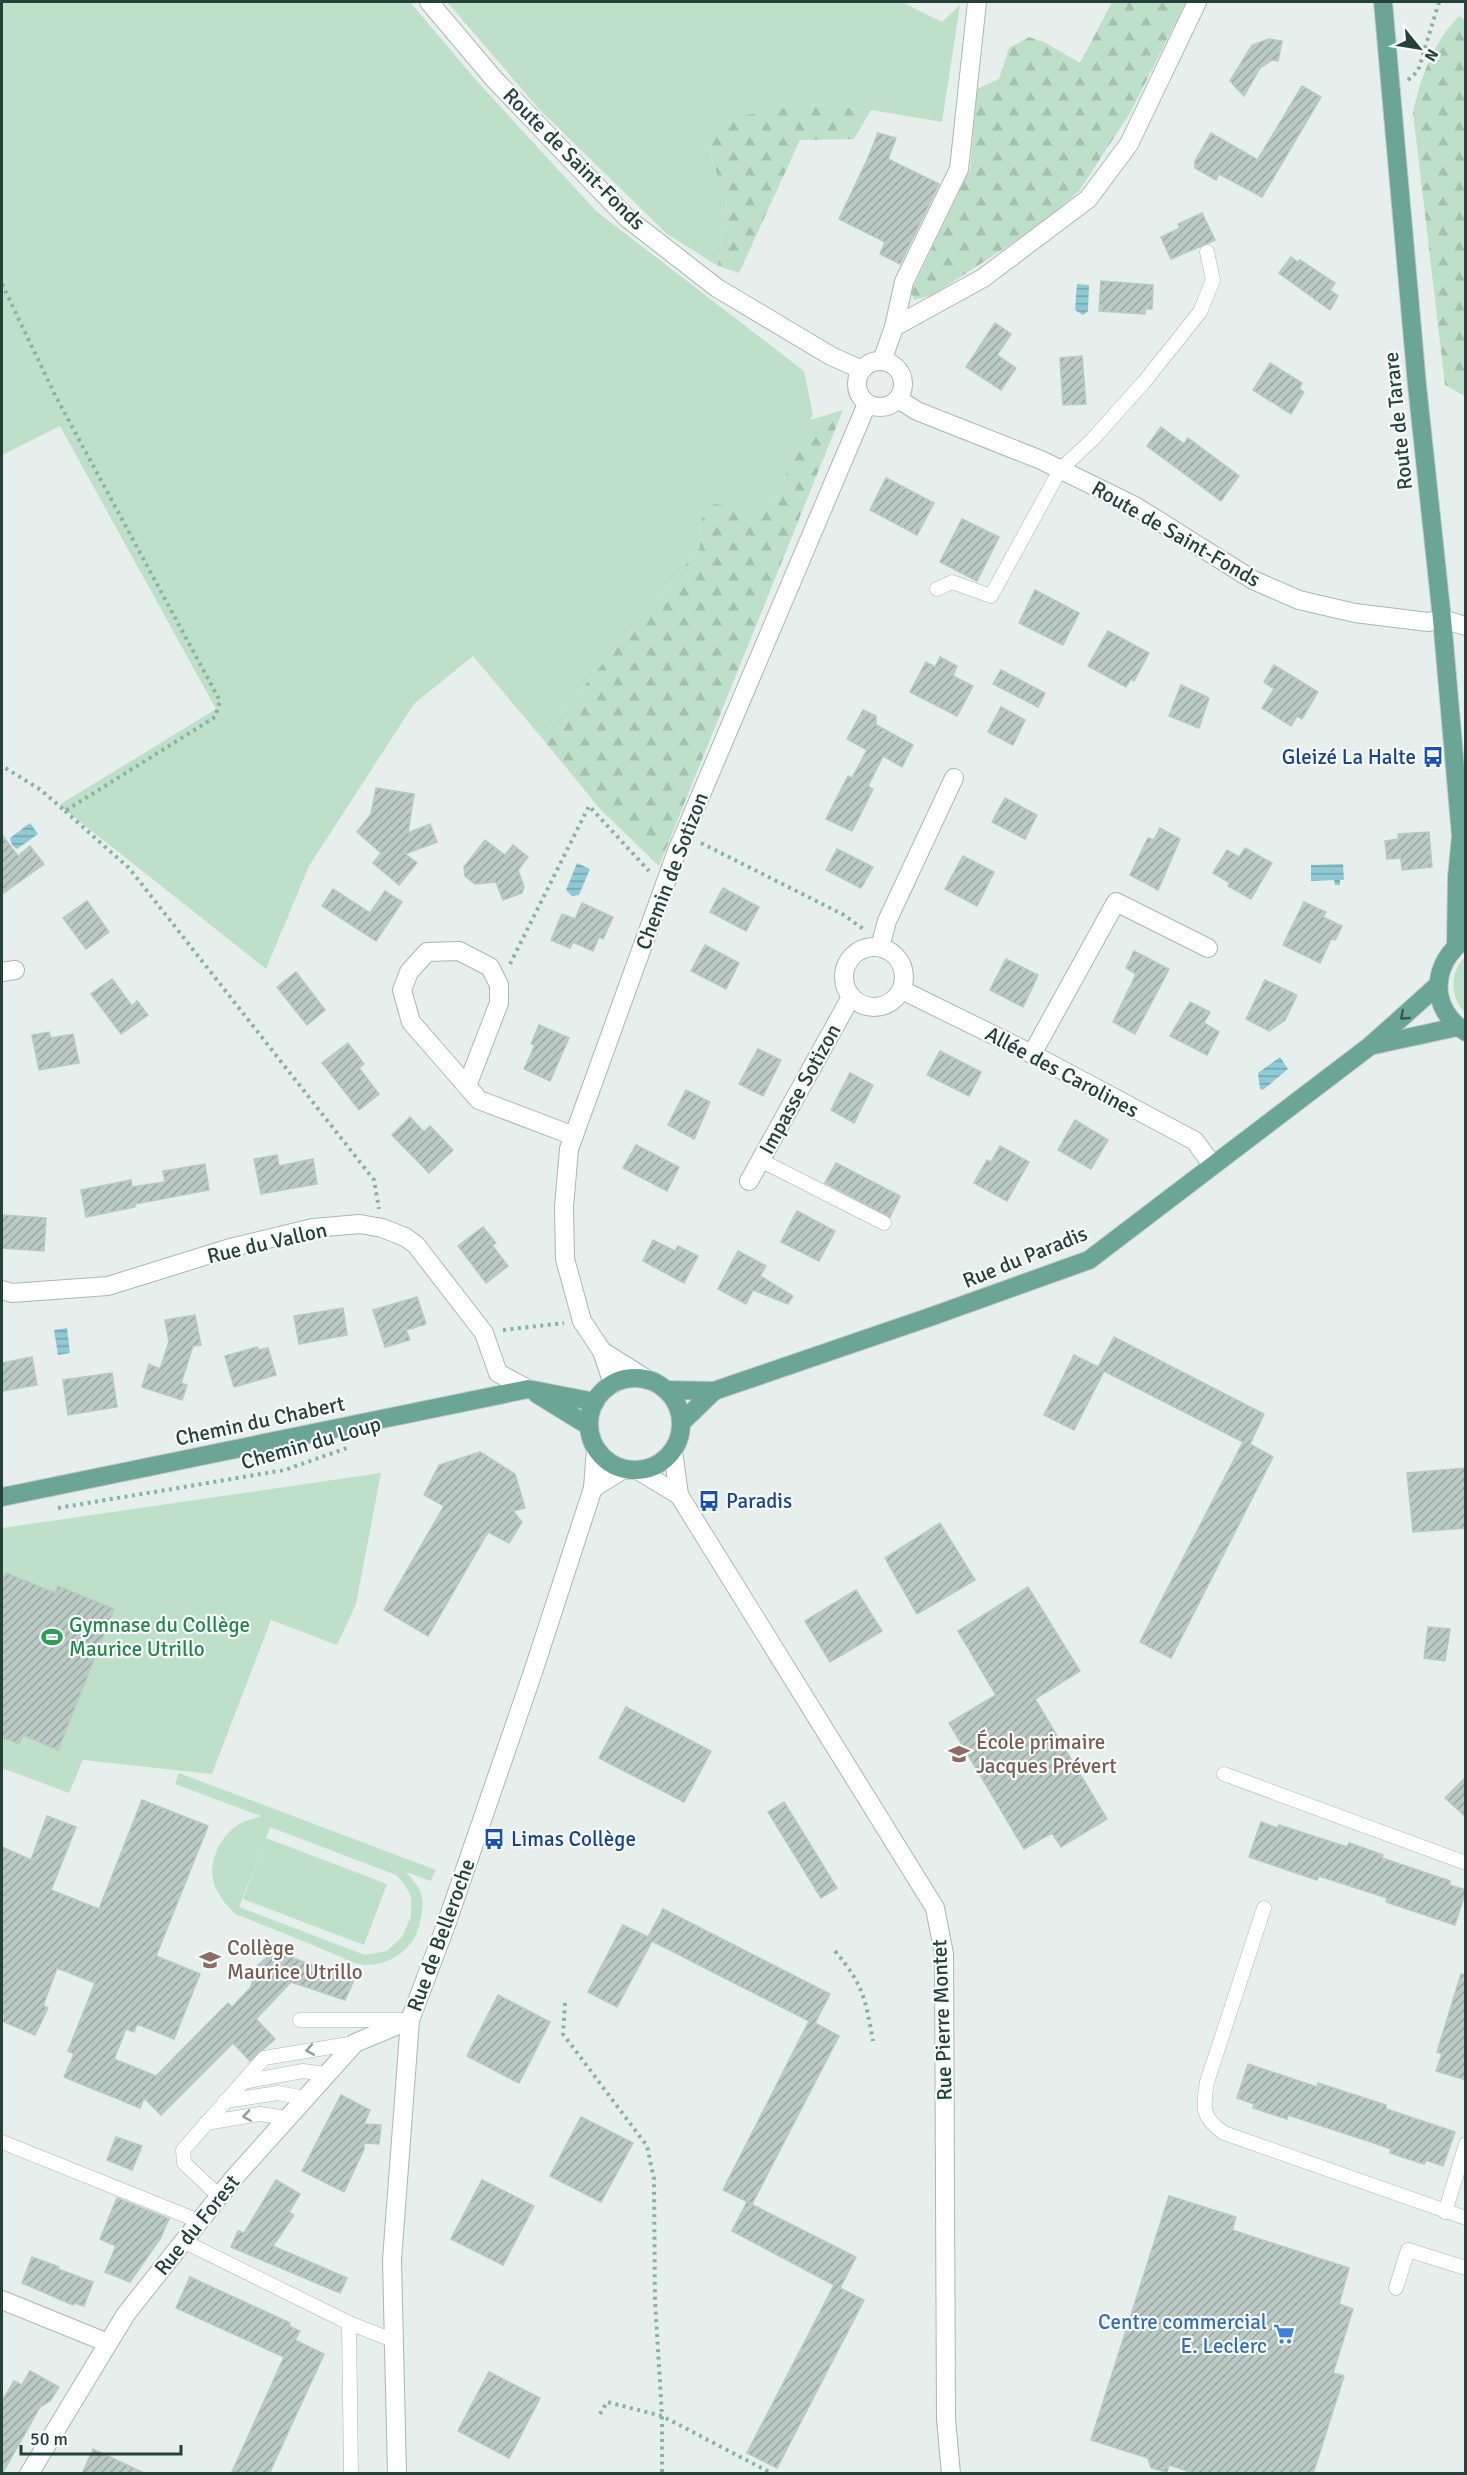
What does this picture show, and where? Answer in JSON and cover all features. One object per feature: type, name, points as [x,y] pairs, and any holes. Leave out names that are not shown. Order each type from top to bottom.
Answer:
[{"type":"main road","name":"Route de Tarare","points":[[1383,2],[1417,385],[1463,843],[1457,877],[1461,942]]},
{"type":"main road","points":[[1461,942],[1447,956],[1440,969],[1438,985],[1439,998],[1446,1014],[1461,1029]]},
{"type":"main road","name":"Rue du Paradis","points":[[666,1390],[714,1391],[949,1311],[1089,1260],[1370,1046],[1438,985]]},
{"type":"main road","name":"Rue du Paradis","points":[[1370,1046],[1461,1029]]},
{"type":"main road","points":[[636,1378],[648,1380],[666,1390],[674,1399],[681,1422],[680,1437],[673,1451],[664,1461],[652,1467],[631,1470],[613,1465],[596,1449],[589,1426],[590,1413],[595,1402],[613,1384],[636,1378]]},
{"type":"main road","points":[[528,1389],[589,1426]]},
{"type":"main road","name":"Chemin du Chabert","points":[[2,1497],[528,1389],[595,1402]]},
{"type":"main road","name":"Rue du Paradis","points":[[681,1422],[714,1391]]},
{"type":"street","name":"Route de Saint-Fonds","points":[[429,2],[494,79],[627,218],[717,288],[831,356],[862,370]]},
{"type":"street","points":[[882,361],[894,327],[904,282],[959,169],[978,2]]},
{"type":"street","points":[[894,327],[983,278],[1088,199],[1129,144],[1197,2]]},
{"type":"street","points":[[882,361],[891,364],[899,371],[903,380],[898,399],[889,406],[878,408],[867,404],[860,398],[857,378],[862,370],[871,363],[882,361]]},
{"type":"street","name":"Route de Saint-Fonds","points":[[898,399],[917,411],[1060,470],[1134,507],[1253,580],[1299,600],[1355,613],[1428,622],[1442,619],[1466,626]]},
{"type":"street","name":"Chemin de Sotizon","points":[[613,1384],[602,1351],[582,1321],[565,1259],[564,1207],[569,1149],[684,835],[867,404]]},
{"type":"street","points":[[875,946],[954,778]]},
{"type":"street","points":[[1032,1054],[1116,902],[1208,948]]},
{"type":"street","points":[[875,946],[889,950],[902,963],[905,981],[902,990],[896,999],[878,1007],[868,1007],[851,997],[846,989],[844,970],[853,954],[875,946]]},
{"type":"street","points":[[467,1086],[499,1003],[499,985],[490,967],[459,951],[427,952],[410,972],[402,990],[411,1022],[479,1100],[574,1136]]},
{"type":"street","name":"Allée des Carolines","points":[[902,990],[1032,1054],[1195,1141],[1213,1166]]},
{"type":"street","name":"Impasse Sotizon","points":[[749,1181],[851,997]]},
{"type":"street","name":"Rue du Vallon","points":[[2,1290],[12,1293],[108,1286],[230,1248],[313,1228],[360,1224],[382,1228],[405,1237],[416,1245],[484,1333],[498,1373],[528,1389]]},
{"type":"street","name":"Chemin de Sotizon","points":[[602,1351],[648,1380]]},
{"type":"street","name":"Rue de Belleroche","points":[[397,2474],[392,2260],[410,2020],[446,1925],[505,1754],[593,1488],[596,1449]]},
{"type":"street","name":"Rue Pierre Montet","points":[[673,1451],[679,1495],[934,1908],[944,1954],[946,2419],[951,2474]]},
{"type":"street","points":[[593,1488],[631,1470]]},
{"type":"street","name":"Rue Pierre Montet","points":[[631,1470],[679,1495]]},
{"type":"street","name":"Rue du Forest","points":[[29,2474],[126,2314],[219,2196],[355,2043],[410,2020]]},
{"type":"street","points":[[2,2300],[108,2343]]},
{"type":"lane","points":[[937,589],[952,582],[991,596],[1060,470],[1093,440],[1144,382],[1200,312],[1213,280],[1207,252]]},
{"type":"lane","points":[[760,1160],[884,1223]]},
{"type":"lane","points":[[1224,1774],[1466,1863]]},
{"type":"lane","points":[[1264,1908],[1207,2082],[1203,2108],[1211,2124],[1224,2133],[1466,2218]]},
{"type":"lane","points":[[300,2020],[410,2020]]},
{"type":"lane","points":[[219,2196],[184,2163],[183,2150],[225,2101],[264,2058],[355,2043]]},
{"type":"lane","points":[[243,2082],[303,2072],[326,2074]]},
{"type":"lane","points":[[225,2101],[278,2093],[305,2098]]},
{"type":"lane","points":[[206,2123],[260,2114],[287,2118]]},
{"type":"lane","points":[[2,2142],[199,2221]]},
{"type":"lane","points":[[1444,2212],[1466,2144]]},
{"type":"lane","points":[[183,2241],[349,2323],[395,2341]]},
{"type":"lane","points":[[1396,2288],[1408,2250],[1466,2268]]},
{"type":"lane","points":[[349,2323],[351,2474]]},
{"type":"path","points":[[1418,71],[1439,2]]},
{"type":"path","points":[[2,284],[61,406],[220,701],[215,717],[65,810]]},
{"type":"path","points":[[2,766],[41,790],[129,868],[374,1180],[382,1228]]},
{"type":"path","points":[[499,985],[589,806],[664,887]]},
{"type":"path","points":[[684,835],[844,915],[866,930],[875,946]]},
{"type":"path","points":[[484,1333],[582,1321]]},
{"type":"path","name":"Chemin du Loup","points":[[47,1510],[285,1470],[359,1444]]},
{"type":"path","points":[[835,1951],[852,1971],[864,1992],[873,2041]]},
{"type":"path","points":[[565,2003],[563,2034],[646,2146],[654,2179],[655,2301],[662,2416],[662,2474]]},
{"type":"path","points":[[600,2414],[608,2402],[662,2416],[773,2474]]},
{"type":"green space","points":[[2,2],[410,2],[475,79],[596,211],[804,371],[813,414],[776,497],[762,509],[698,525],[700,548],[541,737],[473,656],[414,704],[309,866],[266,969],[59,805],[216,709],[60,426],[2,455]]},
{"type":"green space","points":[[447,2],[902,2],[942,22],[960,5],[942,122],[871,110],[807,104],[707,144],[727,205],[718,266],[667,234],[539,109]]},
{"type":"green space","points":[[1112,2],[1186,2],[1130,113],[1079,191],[1043,223],[933,295],[914,300],[911,292],[970,169],[977,89],[999,79],[1009,48],[1029,37],[1046,43],[1080,63]]},
{"type":"green space","points":[[1459,16],[1466,21],[1465,396],[1445,385],[1413,112],[1429,61],[1442,37]]},
{"type":"green space","points":[[807,104],[871,110],[854,139],[800,140],[739,273],[718,266],[727,205],[707,144],[724,119]]},
{"type":"green space","points":[[843,410],[659,866],[601,810],[541,737],[700,548],[698,525],[714,504],[762,509],[776,497],[810,420]]},
{"type":"green space","points":[[1465,957],[1465,1013],[1456,1000],[1453,985],[1456,970]]},
{"type":"green space","points":[[381,1473],[356,1604],[337,1645],[271,1620],[212,1774],[83,1760],[69,1793],[2,1768],[2,1528]]},
{"type":"green space","points":[[179,1773],[436,1870],[431,1881],[406,1872],[420,1890],[423,1902],[416,1935],[399,1955],[382,1963],[364,1965],[351,1962],[235,1914],[222,1899],[214,1884],[212,1867],[214,1858],[220,1844],[232,1830],[243,1822],[261,1816],[175,1784]],"holes":[[[270,1827],[396,1875],[405,1885],[411,1897],[411,1917],[402,1937],[387,1951],[365,1955],[239,1907],[263,1846],[243,1899],[364,1945],[387,1884],[266,1838]]]},
{"type":"water","points":[[1077,284],[1089,285],[1088,311],[1083,315],[1075,310]]},
{"type":"water","points":[[30,823],[38,834],[17,849],[12,845],[10,838]]},
{"type":"water","points":[[577,863],[590,869],[579,895],[572,896],[566,890]]},
{"type":"water","points":[[1343,864],[1344,880],[1340,880],[1340,885],[1335,885],[1334,880],[1311,881],[1311,865]]},
{"type":"water","points":[[1280,1057],[1288,1069],[1263,1090],[1260,1089],[1258,1073]]},
{"type":"water","points":[[67,1328],[70,1353],[58,1355],[54,1330]]},
{"type":"building","points":[[1269,39],[1282,41],[1278,61],[1272,60],[1260,68],[1244,96],[1230,81],[1252,45]]},
{"type":"building","points":[[1302,86],[1321,97],[1262,197],[1219,174],[1216,180],[1195,168],[1195,161],[1211,133],[1256,159],[1255,164]]},
{"type":"building","points":[[878,133],[896,138],[888,159],[939,184],[900,264],[880,254],[885,242],[839,219]]},
{"type":"building","points":[[1202,213],[1215,240],[1171,259],[1161,237],[1180,228],[1178,224]]},
{"type":"building","points":[[1291,257],[1298,262],[1300,260],[1335,283],[1330,290],[1338,296],[1330,310],[1279,273]]},
{"type":"building","points":[[1101,281],[1153,285],[1152,309],[1145,309],[1145,314],[1099,311]]},
{"type":"building","points":[[995,323],[1011,334],[997,355],[1016,368],[1001,390],[966,367]]},
{"type":"building","points":[[1082,356],[1086,404],[1063,405],[1060,358]]},
{"type":"building","points":[[1270,363],[1302,383],[1299,389],[1304,392],[1291,414],[1253,390]]},
{"type":"building","points":[[1161,427],[1184,444],[1188,438],[1239,476],[1221,501],[1147,446]]},
{"type":"building","points":[[886,478],[934,503],[917,535],[870,510]]},
{"type":"building","points":[[962,519],[999,537],[977,581],[940,562]]},
{"type":"building","points":[[1035,590],[1079,613],[1063,645],[1019,623]]},
{"type":"building","points":[[1108,631],[1149,653],[1134,681],[1131,679],[1126,687],[1088,666]]},
{"type":"building","points":[[940,657],[957,666],[953,676],[973,686],[957,716],[910,692],[926,662],[935,667]]},
{"type":"building","points":[[1274,665],[1318,692],[1302,719],[1297,716],[1291,726],[1262,708],[1274,689],[1264,682]]},
{"type":"building","points":[[1001,670],[1045,693],[1038,707],[993,684]]},
{"type":"building","points":[[1181,685],[1209,698],[1199,728],[1169,716]]},
{"type":"building","points":[[1001,707],[1025,720],[1013,745],[988,732]]},
{"type":"building","points":[[863,710],[876,716],[876,725],[913,745],[902,767],[883,756],[868,786],[873,789],[852,831],[826,819],[848,776],[852,778],[867,750],[847,739]]},
{"type":"building","points":[[376,788],[414,794],[408,833],[430,824],[437,842],[405,854],[417,863],[399,885],[373,863],[381,853],[357,832],[371,814]]},
{"type":"building","points":[[1005,798],[1037,815],[1025,839],[992,822]]},
{"type":"building","points":[[1160,828],[1180,839],[1158,890],[1130,875],[1148,838],[1154,840]]},
{"type":"building","points":[[1429,832],[1432,867],[1402,870],[1401,858],[1387,859],[1385,841],[1399,839],[1398,834]]},
{"type":"building","points":[[2,835],[18,856],[30,846],[44,864],[2,894]]},
{"type":"building","points":[[485,840],[505,855],[513,845],[528,857],[518,870],[524,887],[522,893],[503,900],[496,882],[475,884],[465,876],[464,867]]},
{"type":"building","points":[[1245,848],[1272,863],[1251,899],[1228,886],[1230,883],[1213,873],[1227,850],[1239,857]]},
{"type":"building","points":[[837,849],[873,867],[861,888],[826,870]]},
{"type":"building","points":[[963,856],[994,872],[977,906],[945,889]]},
{"type":"building","points":[[723,888],[759,907],[746,931],[710,912]]},
{"type":"building","points":[[333,889],[370,913],[385,891],[402,902],[376,941],[322,906]]},
{"type":"building","points":[[87,901],[109,932],[86,949],[63,918]]},
{"type":"building","points":[[1304,902],[1326,912],[1323,917],[1342,926],[1335,940],[1331,939],[1320,963],[1283,945]]},
{"type":"building","points":[[582,903],[613,917],[603,939],[599,937],[593,951],[573,942],[570,948],[551,940],[562,914],[575,919]]},
{"type":"building","points":[[705,945],[739,963],[726,989],[691,971]]},
{"type":"building","points":[[1134,951],[1169,969],[1135,1034],[1113,1022],[1136,974],[1126,968]]},
{"type":"building","points":[[1006,959],[1038,975],[1023,1007],[990,990]]},
{"type":"building","points":[[296,972],[325,1010],[307,1025],[277,987]]},
{"type":"building","points":[[112,979],[132,1006],[137,1001],[148,1015],[121,1034],[91,994]]},
{"type":"building","points":[[1265,980],[1297,995],[1285,1020],[1269,1031],[1246,1019]]},
{"type":"building","points":[[1190,1002],[1210,1012],[1204,1023],[1219,1032],[1207,1055],[1170,1036]]},
{"type":"building","points":[[539,1025],[569,1038],[550,1081],[524,1069],[535,1045],[531,1044]]},
{"type":"building","points":[[49,1032],[51,1038],[73,1034],[79,1063],[39,1070],[32,1035]]},
{"type":"building","points":[[348,1043],[364,1064],[359,1068],[379,1094],[359,1110],[322,1063]]},
{"type":"building","points":[[758,1049],[781,1060],[763,1096],[739,1084]]},
{"type":"building","points":[[940,1051],[981,1072],[969,1096],[927,1075]]},
{"type":"building","points":[[850,1073],[873,1085],[854,1123],[831,1110]]},
{"type":"building","points":[[686,1090],[710,1102],[694,1139],[668,1125]]},
{"type":"building","points":[[410,1117],[424,1132],[430,1126],[453,1150],[429,1173],[392,1135]]},
{"type":"building","points":[[1075,1120],[1108,1140],[1091,1169],[1058,1150]]},
{"type":"building","points":[[636,1145],[679,1167],[667,1191],[623,1168]]},
{"type":"building","points":[[1000,1146],[1029,1162],[1007,1201],[974,1183],[987,1160],[991,1162]]},
{"type":"building","points":[[277,1155],[279,1166],[313,1159],[317,1184],[261,1194],[254,1159]]},
{"type":"building","points":[[836,1163],[900,1196],[890,1217],[825,1183]]},
{"type":"building","points":[[205,1164],[209,1190],[135,1204],[135,1207],[86,1217],[81,1190],[131,1180],[132,1187],[165,1182],[163,1171]]},
{"type":"building","points":[[797,1211],[835,1231],[819,1261],[781,1242]]},
{"type":"building","points":[[2,1215],[46,1218],[44,1251],[2,1248]]},
{"type":"building","points":[[483,1227],[496,1243],[492,1245],[508,1266],[486,1283],[458,1246]]},
{"type":"building","points":[[653,1240],[675,1251],[678,1246],[698,1256],[684,1283],[643,1261]]},
{"type":"building","points":[[738,1251],[766,1266],[760,1276],[793,1296],[788,1304],[753,1290],[746,1304],[718,1289]]},
{"type":"building","points":[[417,1297],[426,1324],[406,1330],[410,1340],[385,1347],[373,1310]]},
{"type":"building","points":[[343,1308],[347,1335],[299,1344],[294,1316]]},
{"type":"building","points":[[195,1315],[201,1345],[193,1346],[181,1383],[187,1385],[182,1400],[142,1387],[149,1364],[160,1369],[169,1342],[165,1320]]},
{"type":"building","points":[[1114,1337],[1264,1414],[1250,1444],[1273,1457],[1171,1658],[1140,1642],[1243,1442],[1104,1371],[1074,1430],[1044,1415],[1074,1355],[1098,1367]]},
{"type":"building","points":[[257,1347],[259,1350],[268,1348],[276,1375],[234,1387],[225,1356]]},
{"type":"building","points":[[32,1357],[37,1385],[2,1391],[2,1363]]},
{"type":"building","points":[[112,1373],[117,1407],[68,1415],[63,1380]]},
{"type":"building","points":[[480,1452],[515,1474],[525,1508],[513,1511],[522,1522],[509,1543],[488,1532],[428,1636],[384,1610],[444,1506],[424,1495],[439,1465]]},
{"type":"building","points":[[1466,1468],[1466,1528],[1413,1532],[1407,1473]]},
{"type":"building","points":[[940,1523],[975,1580],[917,1614],[885,1558]]},
{"type":"building","name":"Gymnase du Collège Maurice Utrillo","points":[[6,1573],[55,1593],[58,1586],[114,1609],[58,1750],[23,1735],[19,1744],[2,1737],[2,1583]]},
{"type":"building","points":[[1028,1587],[1080,1671],[1035,1699],[1107,1819],[1061,1847],[1052,1833],[1024,1849],[949,1723],[996,1695],[958,1631]]},
{"type":"building","points":[[856,1590],[882,1631],[830,1662],[805,1621]]},
{"type":"building","points":[[1428,1627],[1450,1629],[1445,1661],[1424,1658]]},
{"type":"building","points":[[626,1707],[711,1751],[684,1802],[599,1758]]},
{"type":"building","points":[[1466,1777],[1466,1817],[1445,1798]]},
{"type":"building","points":[[142,1800],[208,1826],[156,1956],[200,1974],[174,2039],[137,2024],[134,2032],[126,2029],[114,2059],[156,2076],[228,2003],[232,2007],[251,1987],[256,1967],[274,1951],[354,1980],[345,2000],[291,1982],[256,2019],[275,2039],[250,2061],[233,2043],[161,2115],[144,2098],[140,2108],[64,2077],[74,2054],[68,2051],[95,1983],[57,1968],[43,2006],[48,2008],[35,2035],[2,2021],[2,1847],[31,1860],[47,1816],[76,1827],[51,1890],[99,1909]]},
{"type":"building","points":[[784,1802],[837,1888],[821,1898],[768,1812]]},
{"type":"building","points":[[1261,1822],[1277,1828],[1279,1825],[1347,1847],[1349,1843],[1383,1855],[1382,1858],[1450,1881],[1449,1885],[1466,1890],[1455,1925],[1386,1902],[1387,1898],[1319,1876],[1317,1880],[1249,1857]]},
{"type":"building","points":[[663,1909],[830,1994],[815,2023],[839,2036],[752,2204],[723,2190],[809,2021],[652,1941],[617,2007],[588,1992],[623,1925],[648,1937]]},
{"type":"building","points":[[1461,1974],[1466,1975],[1466,2080],[1436,2071],[1442,2054],[1437,2052]]},
{"type":"building","points":[[498,1995],[550,2022],[519,2083],[467,2056]]},
{"type":"building","points":[[1248,2064],[1317,2087],[1318,2083],[1386,2105],[1386,2109],[1455,2132],[1443,2166],[1426,2160],[1424,2164],[1390,2153],[1391,2149],[1374,2143],[1288,2115],[1287,2119],[1253,2108],[1254,2104],[1237,2098]]},
{"type":"building","points":[[341,2095],[370,2110],[364,2124],[381,2125],[379,2144],[364,2143],[364,2149],[344,2192],[302,2171]]},
{"type":"building","points":[[581,2117],[633,2143],[601,2202],[550,2176]]},
{"type":"building","points":[[116,2137],[142,2146],[132,2170],[107,2160]]},
{"type":"building","points":[[276,2180],[300,2194],[289,2212],[294,2215],[273,2246],[347,2278],[340,2293],[231,2247],[238,2231],[244,2233]]},
{"type":"building","points":[[482,2180],[534,2206],[503,2265],[451,2239]]},
{"type":"building","name":"Centre commercial E. Leclerc","points":[[1169,2196],[1236,2217],[1232,2230],[1349,2268],[1339,2304],[1353,2309],[1333,2373],[1344,2376],[1313,2474],[1197,2474],[1169,2465],[1167,2472],[1151,2468],[1148,2458],[1091,2440]]},
{"type":"building","points":[[117,2198],[169,2219],[160,2239],[130,2282],[105,2272],[116,2246],[100,2239]]},
{"type":"building","points":[[747,2202],[856,2257],[840,2288],[864,2300],[777,2468],[747,2453],[834,2285],[732,2231]]},
{"type":"building","points":[[32,2257],[93,2282],[84,2306],[74,2303],[73,2305],[22,2283]]},
{"type":"building","points":[[190,2277],[290,2323],[289,2326],[300,2331],[295,2340],[324,2354],[269,2474],[231,2474],[284,2357],[176,2308]]},
{"type":"building","points":[[30,2371],[59,2387],[50,2401],[40,2407],[2,2474],[2,2401],[14,2381],[22,2385]]},
{"type":"building","points":[[489,2372],[540,2398],[509,2458],[458,2431]]},
{"type":"building","points":[[93,2449],[146,2474],[82,2474]]},
{"type":"place","name":"Gleizé La Halte","points":[[1433,757]]},
{"type":"place","name":"Paradis","points":[[709,1501]]},
{"type":"place","name":"Gymnase du Collège Maurice Utrillo","points":[[52,1637]]},
{"type":"place","name":"École primaire Jacques Prévert","points":[[959,1754]]},
{"type":"place","name":"Limas Collège","points":[[494,1839]]},
{"type":"place","name":"Collège Maurice Utrillo","points":[[210,1960]]},
{"type":"place","name":"Centre commercial E. Leclerc","points":[[1284,2334]]}]
